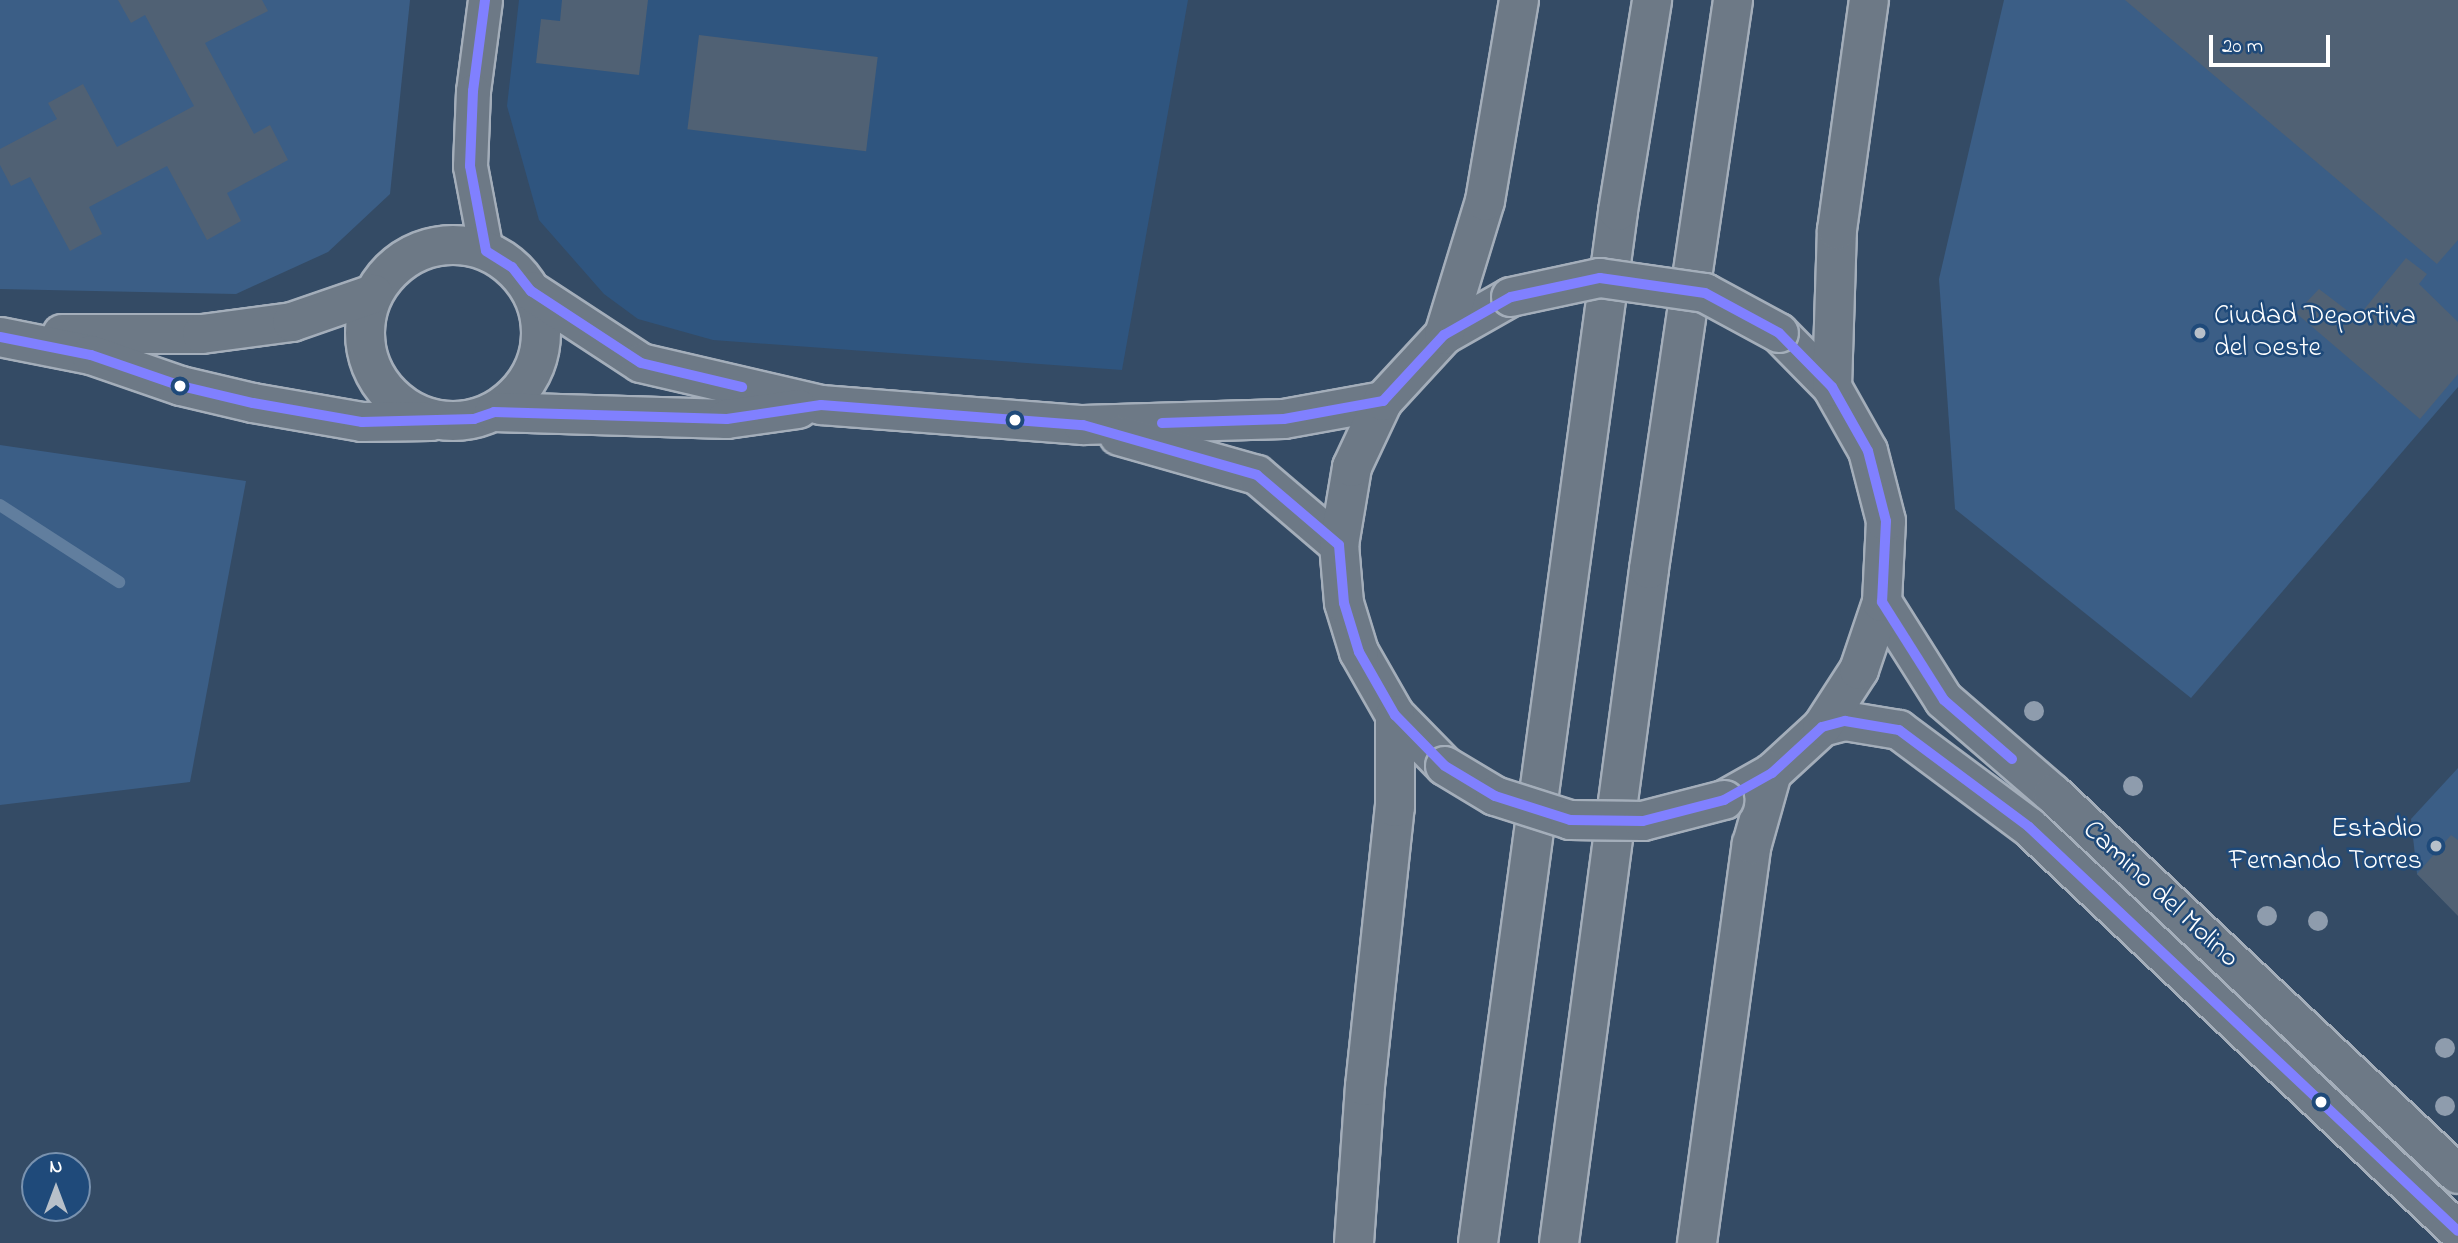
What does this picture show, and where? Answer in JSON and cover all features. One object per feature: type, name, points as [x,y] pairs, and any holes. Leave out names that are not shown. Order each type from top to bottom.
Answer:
[{"type":"main road","points":[[1444,335],[1485,201],[1519,0]]},
{"type":"main road","points":[[1478,1243],[1618,211],[1652,0]]},
{"type":"main road","points":[[1559,1243],[1637,652],[1733,0]]},
{"type":"main road","points":[[1832,387],[1838,230],[1869,0]]},
{"type":"main road","points":[[0,335],[202,334],[292,322],[373,294],[408,256],[437,246],[486,251],[512,267],[531,291],[641,363],[821,405],[1083,425],[1284,419],[1384,401]]},
{"type":"main road","points":[[1600,278],[1705,293],[1779,333],[1832,387],[1868,451],[1885,521],[1882,602],[1859,670],[1822,727],[1772,773],[1724,800],[1643,821],[1570,820],[1495,796],[1445,766],[1395,715],[1359,652],[1344,603],[1339,545],[1352,467],[1384,401],[1444,335],[1511,297],[1600,278]]},
{"type":"main road","points":[[0,335],[91,355],[181,386],[253,403],[362,422],[474,419],[494,412],[517,395],[540,354],[541,323],[531,291]]},
{"type":"main road","points":[[373,294],[365,336],[375,377],[395,401],[413,413],[443,421]]},
{"type":"main road","points":[[494,412],[727,419],[821,405]]},
{"type":"main road","points":[[1083,425],[1257,475],[1339,545]]},
{"type":"main road","name":"Camino del Molino","points":[[1882,602],[1944,700],[2053,794],[2458,1174]]},
{"type":"main road","points":[[1354,1243],[1365,1086],[1395,807],[1395,715]]},
{"type":"main road","name":"Camino del Molino","points":[[1822,727],[1845,721],[1899,730],[2029,827],[2458,1231]]},
{"type":"main road","points":[[1697,1243],[1752,844],[1772,773]]},
{"type":"street","points":[[485,0],[473,92],[470,166],[486,251]]},
{"type":"shaded area","points":[[0,0],[410,0],[390,194],[328,252],[236,294],[0,289]]},
{"type":"shaded area","points":[[519,0],[1188,0],[1122,370],[713,340],[638,319],[604,294],[539,220],[507,106]]},
{"type":"shaded area","name":"Ciudad Deportiva del Oeste","points":[[2004,0],[2458,0],[2458,387],[2191,698],[1955,509],[1939,279]]},
{"type":"shaded area","points":[[0,445],[246,481],[190,782],[0,805]]},
{"type":"shaded area","name":"Estadio Fernando Torres","points":[[2458,768],[2458,915],[2417,874],[2411,819]]},
{"type":"building","points":[[118,0],[262,0],[268,11],[205,43],[254,134],[270,125],[288,160],[227,193],[241,221],[207,240],[167,166],[89,207],[102,234],[70,251],[30,177],[11,186],[0,165],[0,149],[57,119],[48,103],[83,84],[117,147],[194,106],[145,15],[131,23]]},
{"type":"building","points":[[562,0],[648,0],[639,75],[536,63],[541,19],[560,21]]},
{"type":"building","points":[[2125,0],[2458,0],[2458,240],[2437,264]]},
{"type":"building","points":[[699,35],[878,57],[866,151],[687,129]]},
{"type":"building","points":[[2406,258],[2427,274],[2419,284],[2458,322],[2458,374],[2420,419],[2296,313],[2319,289],[2357,318]]},
{"type":"building","points":[[2451,835],[2458,840],[2458,916],[2417,874]]},
{"type":"waterway","points":[[0,505],[119,582]]},
{"type":"transit line","points":[[485,0],[473,91],[470,166],[486,251],[512,267],[531,291],[641,363],[742,387]]},
{"type":"transit line","points":[[1162,423],[1284,419],[1383,401],[1444,335],[1511,297],[1600,278],[1705,293],[1779,333],[1832,387],[1868,451],[1886,521],[1882,602],[1944,700],[2012,759]]},
{"type":"transit line","points":[[0,337],[91,355],[181,386],[253,403],[362,422],[474,419],[494,412],[727,419],[821,405],[1083,425],[1257,475],[1339,545],[1344,603],[1359,652],[1395,715],[1445,766],[1495,796],[1570,820],[1643,821],[1724,800],[1772,773],[1822,727],[1845,721],[1899,730],[2029,827],[2458,1231]]},
{"type":"place","name":"Ciudad Deportiva del Oeste","points":[[2200,333]]},
{"type":"place","name":"Estadio Fernando Torres","points":[[2436,846]]}]
